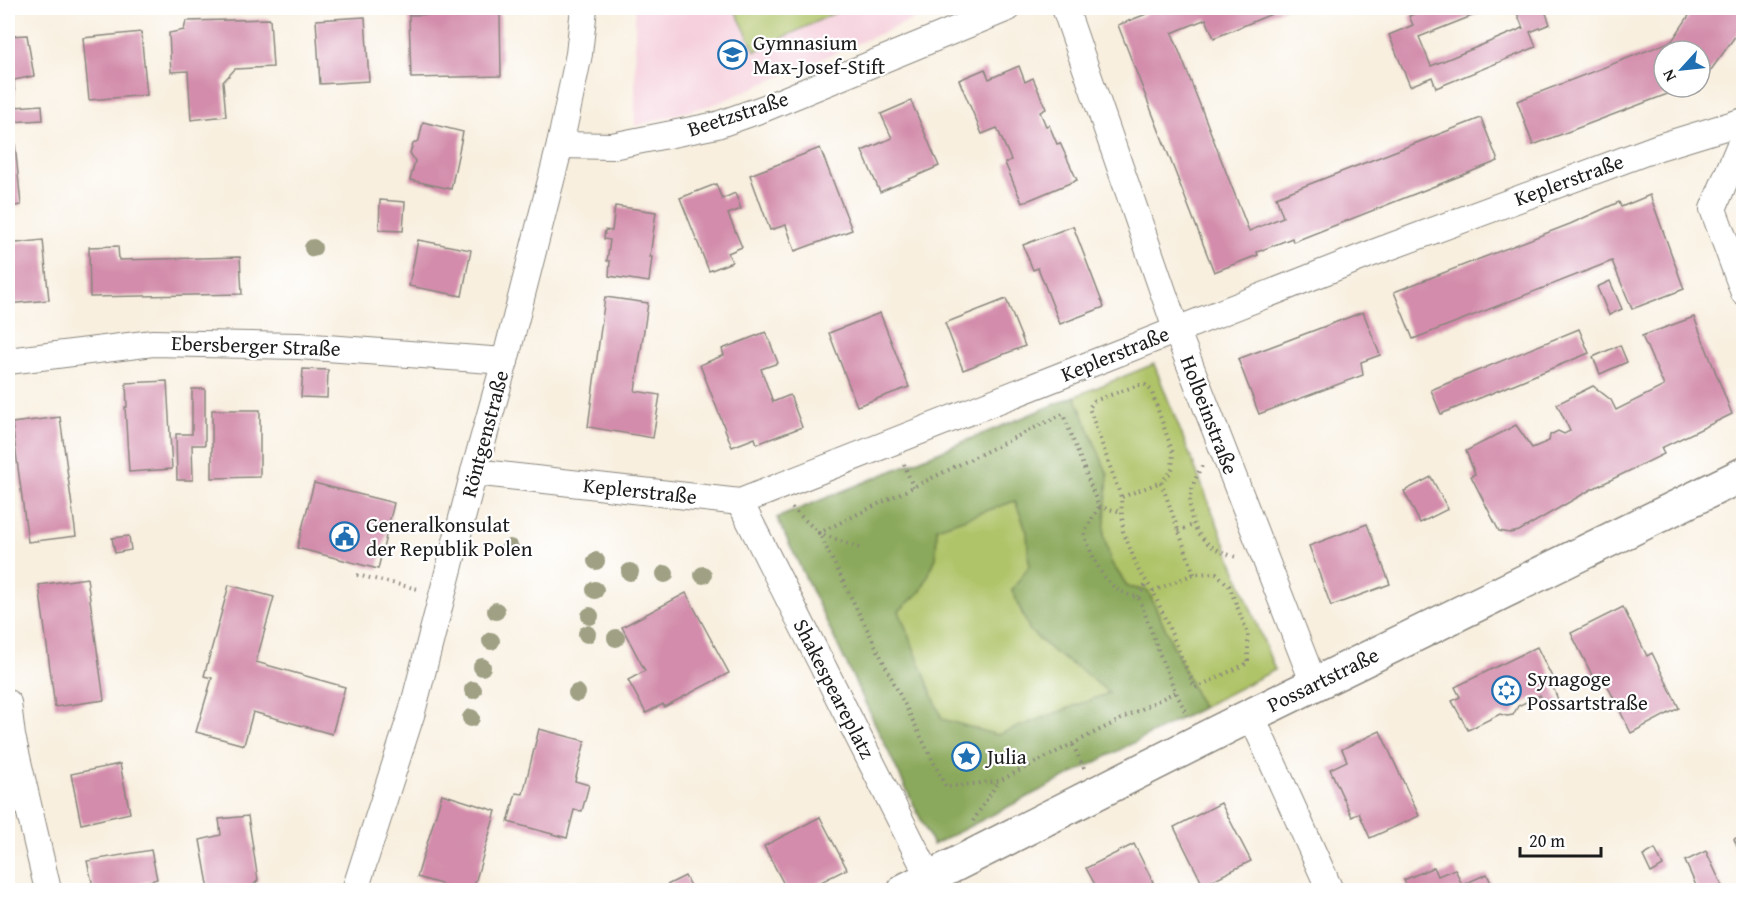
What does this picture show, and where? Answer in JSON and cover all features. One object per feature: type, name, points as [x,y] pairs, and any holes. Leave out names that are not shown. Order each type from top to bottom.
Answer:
[{"type":"street","name":"Röntgenstraße","points":[[355,891],[412,712],[505,361],[560,144],[579,54],[584,8]]},
{"type":"street","name":"Beetzstraße","points":[[560,144],[612,146],[717,125],[765,108],[1008,8]]},
{"type":"street","name":"Holbeinstraße","points":[[1065,8],[1176,329],[1314,684]]},
{"type":"street","name":"Keplerstraße","points":[[474,472],[740,502],[1176,329],[1648,151],[1743,120]]},
{"type":"street","points":[[1743,135],[1713,209],[1743,293]]},
{"type":"street","name":"Ebersberger Straße","points":[[8,360],[153,343],[299,346],[505,361]]},
{"type":"street","name":"Possartstraße","points":[[913,887],[1251,715],[1743,474]]},
{"type":"street","name":"Shakespeareplatz","points":[[740,502],[913,887]]},
{"type":"street","points":[[8,703],[10,737],[48,891]]},
{"type":"street","points":[[1251,715],[1330,891]]},
{"type":"path","points":[[1121,497],[1161,482],[1172,471],[1173,453],[1150,390],[1145,385],[1138,385],[1094,401],[1089,408],[1121,497],[1123,531],[1139,571],[1153,591],[1195,688],[1248,663],[1248,634],[1229,586],[1216,573],[1194,574],[1153,591]]},
{"type":"path","points":[[819,532],[1063,414],[1099,507]]},
{"type":"path","points":[[902,458],[913,487]]},
{"type":"path","points":[[1203,466],[1197,474],[1189,501],[1193,525],[1207,544],[1225,555],[1237,558]]},
{"type":"path","points":[[1161,482],[1194,574]]},
{"type":"path","points":[[1099,507],[1122,512]]},
{"type":"path","points":[[1099,507],[1084,533],[1095,565],[1116,590],[1127,596],[1138,597]]},
{"type":"path","points":[[1179,531],[1193,525]]},
{"type":"path","points":[[813,527],[819,532],[862,549]]},
{"type":"path","points":[[819,532],[946,787],[999,781],[1175,692]]},
{"type":"path","points":[[357,575],[409,586]]},
{"type":"path","points":[[1138,597],[1147,583]]},
{"type":"path","points":[[1138,597],[1147,615],[1154,640],[1175,692],[1188,718]]},
{"type":"path","points":[[1072,745],[1086,770]]},
{"type":"path","points":[[968,829],[999,781]]},
{"type":"shaded area","name":"Gymnasium Max-Josef-Stift","points":[[635,8],[940,8],[718,103],[635,126]]},
{"type":"green space","points":[[734,8],[845,8],[755,51]]},
{"type":"green space","points":[[1154,364],[1275,670],[933,845],[777,518]]},
{"type":"green space","points":[[1075,396],[1108,475],[1104,536],[1111,562],[1128,587],[1148,591],[1202,708],[933,845],[777,518]],"holes":[[[1015,501],[1027,532],[1029,566],[1012,590],[1030,631],[1056,654],[1081,670],[1109,693],[997,735],[942,719],[899,611],[921,591],[936,558],[937,528]]]},
{"type":"building","points":[[1162,8],[1163,10],[1169,8],[1286,8],[1214,38],[1206,19],[1172,33],[1249,231],[1283,217],[1276,197],[1481,118],[1498,161],[1293,242],[1292,238],[1257,252],[1258,255],[1214,272],[1118,25]]},
{"type":"building","points":[[1429,8],[1492,8],[1419,37],[1431,66],[1523,28],[1515,8],[1544,8],[1550,24],[1530,32],[1536,47],[1436,88],[1432,77],[1410,86],[1389,35],[1413,25],[1409,16]]},
{"type":"building","points":[[1694,8],[1744,8],[1744,24],[1712,68],[1712,39],[1673,39]]},
{"type":"building","points":[[500,13],[501,76],[411,78],[409,15]]},
{"type":"building","points":[[365,17],[369,81],[320,84],[316,20]]},
{"type":"building","points":[[270,19],[273,67],[235,69],[223,82],[226,116],[191,120],[188,71],[171,72],[169,33],[184,30],[186,21]]},
{"type":"building","points":[[141,32],[147,95],[89,100],[83,38]]},
{"type":"building","points":[[27,35],[34,76],[14,80],[15,107],[42,105],[43,120],[10,122],[8,36]]},
{"type":"building","points":[[1652,49],[1652,99],[1654,99],[1533,145],[1517,101]]},
{"type":"building","points":[[1019,66],[1025,82],[1033,78],[1046,109],[1040,112],[1046,126],[1049,125],[1057,144],[1060,143],[1077,180],[1022,203],[1005,163],[1011,160],[997,128],[982,134],[959,80],[985,69],[989,79]]},
{"type":"building","points":[[911,101],[939,166],[880,192],[862,151],[892,138],[881,114]]},
{"type":"building","points":[[423,122],[463,132],[451,189],[410,180],[415,161],[410,153],[413,144],[419,140]]},
{"type":"building","points":[[8,123],[11,123],[12,136],[8,136]]},
{"type":"building","points":[[15,144],[21,205],[8,207],[8,145]]},
{"type":"building","points":[[820,148],[852,230],[795,251],[786,225],[770,230],[750,175]]},
{"type":"building","points":[[716,184],[722,199],[735,193],[741,209],[728,214],[742,247],[728,253],[732,262],[709,271],[680,198]]},
{"type":"building","points":[[1650,195],[1684,289],[1632,309],[1612,261],[1413,339],[1394,292],[1570,224],[1619,202],[1621,207]]},
{"type":"building","points":[[380,200],[405,202],[403,231],[379,230]]},
{"type":"building","points":[[615,206],[656,212],[649,282],[609,276],[610,261],[607,261],[610,240],[604,239],[605,230],[612,231]]},
{"type":"building","points":[[1073,226],[1104,307],[1060,324],[1038,268],[1033,270],[1023,245]]},
{"type":"building","points":[[43,240],[49,300],[8,304],[8,244]]},
{"type":"building","points":[[418,240],[471,250],[462,296],[409,286]]},
{"type":"building","points":[[118,246],[119,260],[240,257],[242,294],[90,297],[89,247]]},
{"type":"building","points":[[1610,281],[1622,309],[1609,315],[1597,287]]},
{"type":"building","points":[[605,297],[648,303],[635,391],[660,395],[653,438],[588,427]]},
{"type":"building","points":[[1006,299],[1025,346],[963,370],[945,323]]},
{"type":"building","points":[[1363,312],[1380,355],[1361,362],[1363,375],[1259,414],[1238,359]]},
{"type":"building","points":[[880,313],[909,387],[857,406],[829,333]]},
{"type":"building","points":[[1694,317],[1732,414],[1661,448],[1664,454],[1592,489],[1519,531],[1510,533],[1499,531],[1471,476],[1475,474],[1466,451],[1516,425],[1532,448],[1549,441],[1550,435],[1558,431],[1564,434],[1570,431],[1557,404],[1593,386],[1611,400],[1616,410],[1664,386],[1642,336]]},
{"type":"building","points":[[1579,329],[1589,353],[1441,414],[1431,390]]},
{"type":"building","points":[[766,332],[778,363],[761,369],[773,402],[790,395],[802,427],[757,444],[755,438],[732,447],[700,365],[724,355],[722,349]]},
{"type":"building","points":[[1620,345],[1627,362],[1600,374],[1593,357]]},
{"type":"building","points":[[303,369],[328,370],[327,398],[301,397]]},
{"type":"building","points":[[167,381],[172,469],[129,472],[125,407],[127,407],[126,383]]},
{"type":"building","points":[[192,389],[205,389],[205,445],[192,445],[193,480],[177,480],[176,434],[192,434]]},
{"type":"building","points":[[212,410],[260,410],[260,477],[212,478]]},
{"type":"building","points":[[60,417],[76,536],[28,542],[12,423]]},
{"type":"building","points":[[1431,477],[1448,509],[1420,523],[1404,491]]},
{"type":"building","points":[[314,483],[394,503],[378,569],[297,548]]},
{"type":"building","points":[[1367,524],[1390,584],[1331,606],[1309,546]]},
{"type":"building","points":[[129,536],[131,550],[115,553],[112,538]]},
{"type":"building","points":[[87,578],[104,700],[55,707],[39,585]]},
{"type":"building","points":[[229,585],[274,597],[256,662],[345,687],[332,734],[253,712],[244,745],[196,732],[212,678],[204,676]]},
{"type":"building","points":[[686,593],[729,673],[664,707],[663,704],[646,713],[628,680],[645,671],[622,627]]},
{"type":"building","points":[[1623,607],[1647,656],[1652,653],[1679,708],[1631,733],[1601,673],[1593,677],[1571,633]]},
{"type":"building","name":"Synagoge Possartstraße","points":[[1537,647],[1556,685],[1553,687],[1559,702],[1555,707],[1550,708],[1545,705],[1540,695],[1518,706],[1513,715],[1500,714],[1468,730],[1452,701],[1460,697],[1455,687]]},
{"type":"building","points":[[539,729],[585,741],[575,781],[589,785],[582,811],[574,810],[567,838],[508,822],[516,793],[523,794]]},
{"type":"building","points":[[1380,731],[1419,816],[1370,838],[1359,813],[1352,817],[1330,769],[1347,761],[1342,749]]},
{"type":"building","points":[[120,764],[130,813],[81,824],[71,774]]},
{"type":"building","points":[[442,794],[496,811],[473,890],[461,890],[417,877]]},
{"type":"building","points":[[1221,803],[1251,861],[1203,885],[1174,827]]},
{"type":"building","points":[[248,816],[258,880],[252,887],[209,890],[200,840],[221,835],[219,819]]},
{"type":"building","points":[[820,817],[847,869],[805,890],[787,890],[764,846]]},
{"type":"building","points":[[1744,835],[1744,862],[1734,839]]},
{"type":"building","points":[[1134,844],[1153,882],[1136,890],[1098,890],[1086,868]]},
{"type":"building","points":[[1655,849],[1663,866],[1651,873],[1643,856]]},
{"type":"building","points":[[151,850],[157,879],[140,884],[142,890],[94,890],[87,861]]},
{"type":"building","points":[[1706,851],[1724,890],[1698,890],[1685,861]]},
{"type":"building","points":[[1434,867],[1438,876],[1455,869],[1462,885],[1487,874],[1494,890],[1408,890],[1404,880]]},
{"type":"building","points":[[685,876],[692,890],[657,890]]},
{"type":"place","name":"Gymnasium Max-Josef-Stift","points":[[732,55]]},
{"type":"place","name":"Generalkonsulat der Republik Polen","points":[[345,537]]},
{"type":"place","name":"Synagoge Possartstraße","points":[[1506,691]]},
{"type":"place","name":"Julia","points":[[966,757]]}]
